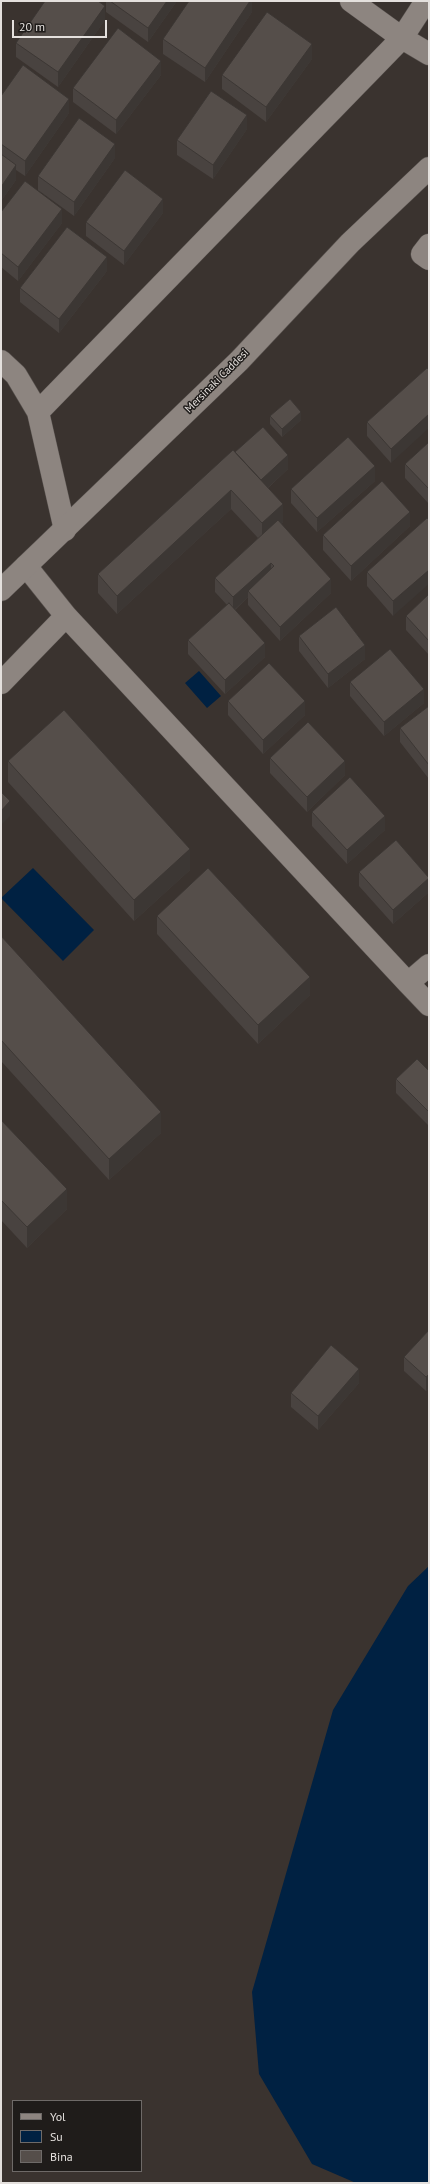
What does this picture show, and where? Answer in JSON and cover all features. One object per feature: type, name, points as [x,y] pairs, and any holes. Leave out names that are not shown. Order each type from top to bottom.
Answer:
[{"type":"street","points":[[351,1],[402,38],[429,54]]},
{"type":"street","points":[[38,412],[402,38],[426,1]]},
{"type":"street","name":"Mersinaki Caddesi","points":[[1,590],[239,361],[350,243],[429,168]]},
{"type":"street","points":[[429,245],[422,254],[429,259]]},
{"type":"street","points":[[1,361],[16,375],[38,412],[65,530]]},
{"type":"street","points":[[26,566],[66,616],[429,1004]]},
{"type":"street","points":[[1,683],[66,616]]},
{"type":"street","points":[[408,983],[429,965]]},
{"type":"water","points":[[199,671],[221,696],[207,708],[185,683]]},
{"type":"water","points":[[33,868],[94,930],[63,961],[1,898]]},
{"type":"water","points":[[429,1566],[429,2183],[356,2183],[312,2164],[259,2074],[252,1992],[333,1710],[408,1586]]},
{"type":"building","points":[[45,1],[98,1],[105,6],[58,72],[16,43]]},
{"type":"building","points":[[110,1],[167,1],[148,28]]},
{"type":"building","points":[[189,1],[250,1],[205,68],[163,39]]},
{"type":"building","points":[[267,12],[312,44],[266,107],[222,75]]},
{"type":"building","points":[[118,28],[161,61],[116,120],[73,88]]},
{"type":"building","points":[[23,65],[69,99],[25,161],[1,144],[1,96]]},
{"type":"building","points":[[211,91],[247,115],[213,165],[177,140]]},
{"type":"building","points":[[79,118],[115,144],[74,202],[38,176]]},
{"type":"building","points":[[1,154],[16,165],[1,187]]},
{"type":"building","points":[[125,170],[163,199],[124,251],[86,222]]},
{"type":"building","points":[[25,181],[62,209],[18,267],[1,253],[1,212]]},
{"type":"building","points":[[67,227],[107,257],[59,319],[20,288]]},
{"type":"building","points":[[427,368],[429,370],[429,414],[391,449],[367,422]]},
{"type":"building","points":[[290,399],[301,412],[282,429],[270,416]]},
{"type":"building","points":[[263,427],[288,455],[261,480],[235,452]]},
{"type":"building","points":[[348,437],[375,466],[317,518],[291,489]]},
{"type":"building","points":[[429,442],[429,489],[405,464]]},
{"type":"building","points":[[233,450],[283,504],[262,523],[231,490],[117,596],[98,574]]},
{"type":"building","points":[[382,481],[410,512],[351,566],[323,535]]},
{"type":"building","points":[[427,518],[429,520],[429,570],[393,601],[367,572]]},
{"type":"building","points":[[278,520],[331,579],[280,627],[248,591],[274,566],[271,563],[233,597],[215,578]]},
{"type":"building","points":[[429,594],[429,641],[406,616]]},
{"type":"building","points":[[229,603],[265,643],[225,680],[188,640]]},
{"type":"building","points":[[336,607],[365,645],[328,674],[299,636]]},
{"type":"building","points":[[390,649],[424,689],[384,722],[350,682]]},
{"type":"building","points":[[269,663],[305,701],[263,740],[228,701]]},
{"type":"building","points":[[429,706],[429,765],[400,728]]},
{"type":"building","points":[[64,710],[190,849],[134,900],[8,761]]},
{"type":"building","points":[[308,722],[345,761],[307,797],[270,758]]},
{"type":"building","points":[[350,777],[385,816],[347,850],[312,812]]},
{"type":"building","points":[[1,792],[10,801],[1,811]]},
{"type":"building","points":[[396,840],[429,878],[393,910],[359,872]]},
{"type":"building","points":[[208,868],[310,977],[258,1025],[157,916]]},
{"type":"building","points":[[1,936],[161,1112],[109,1159],[1,1040]]},
{"type":"building","points":[[417,1059],[429,1071],[429,1112],[396,1079]]},
{"type":"building","points":[[1,1120],[67,1189],[27,1227],[1,1200]]},
{"type":"building","points":[[429,1330],[429,1374],[426,1377],[404,1357]]},
{"type":"building","points":[[331,1345],[359,1369],[318,1416],[291,1393]]}]
